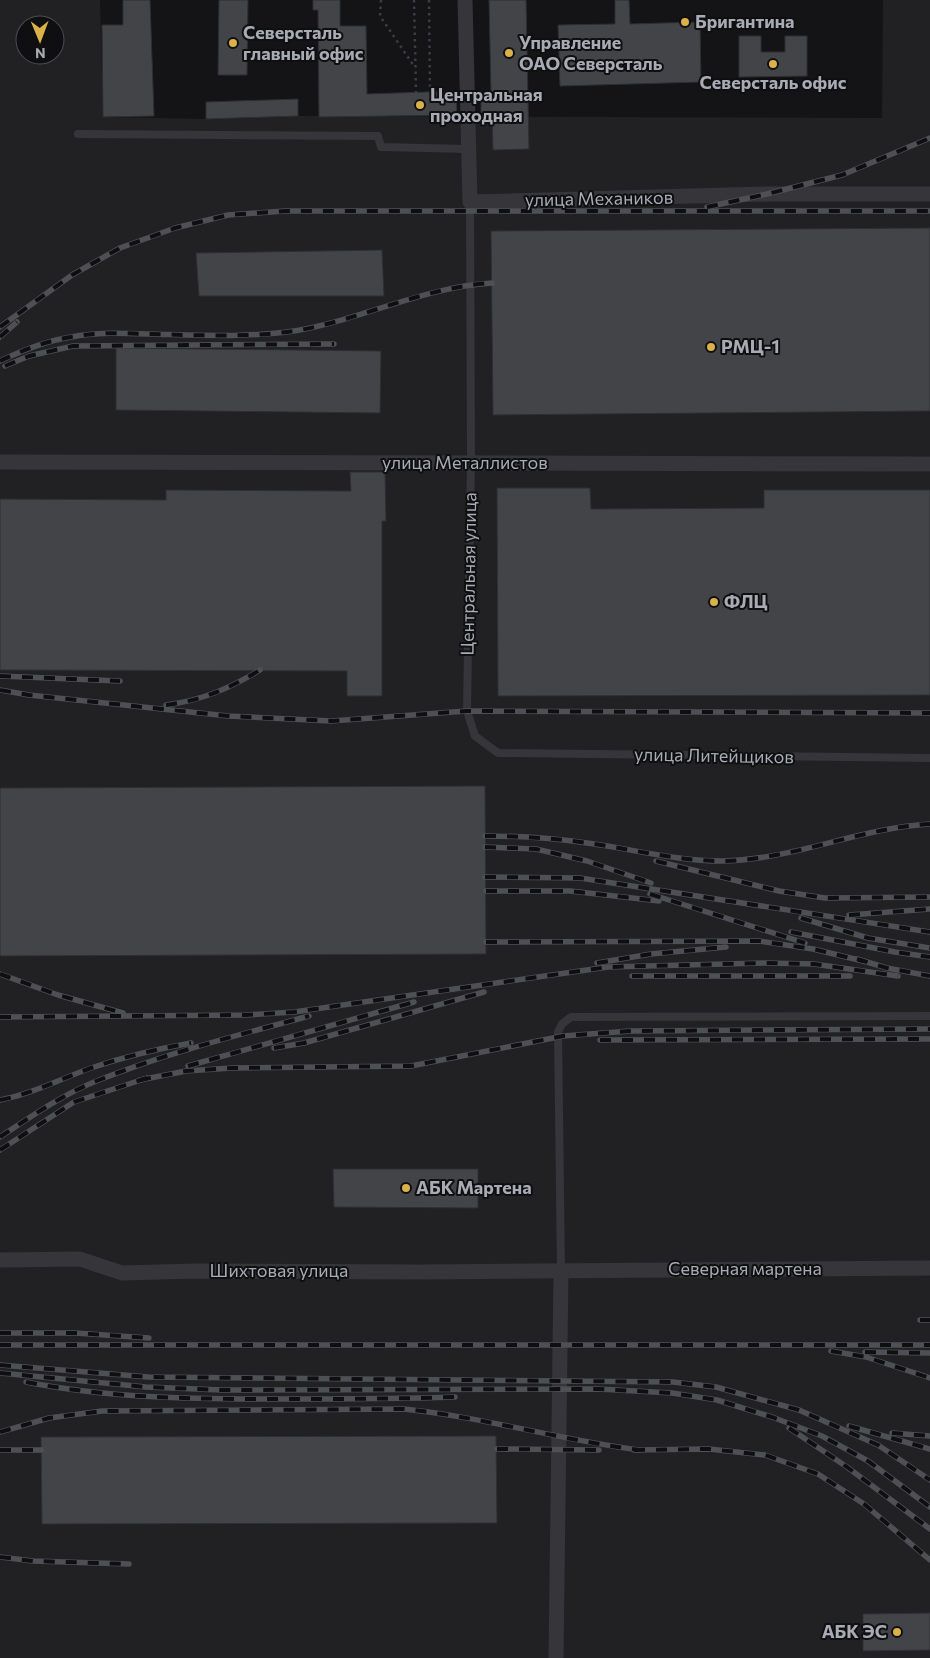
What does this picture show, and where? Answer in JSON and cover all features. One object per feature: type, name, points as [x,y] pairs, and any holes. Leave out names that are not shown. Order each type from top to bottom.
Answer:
[{"type":"street","points":[[465,0],[470,202]]},
{"type":"street","name":"улица Механиков","points":[[470,202],[767,194],[930,194]]},
{"type":"street","name":"улица Металлистов","points":[[0,462],[930,464]]},
{"type":"street","name":"Шихтовая улица","points":[[0,1260],[80,1259],[122,1273],[196,1271],[561,1271]]},
{"type":"street","name":"Северная мартена","points":[[561,1271],[930,1268]]},
{"type":"street","points":[[556,1658],[561,1271]]},
{"type":"lane","points":[[78,134],[378,136],[381,148],[468,149]]},
{"type":"lane","name":"Центральная улица","points":[[470,202],[471,462],[467,711],[475,736],[498,753]]},
{"type":"lane","name":"улица Литейщиков","points":[[498,753],[930,758]]},
{"type":"lane","points":[[561,1271],[558,1032],[562,1024],[571,1017],[930,1016]]},
{"type":"path","points":[[381,0],[380,16],[415,67]]},
{"type":"path","points":[[414,0],[416,93]]},
{"type":"path","points":[[428,0],[430,92]]},
{"type":"shaded area","points":[[0,0],[100,0],[103,117],[206,119],[298,116],[882,118],[883,0],[930,0],[930,1658],[0,1658]]},
{"type":"building","points":[[123,0],[150,0],[154,116],[103,117],[102,25],[123,25]]},
{"type":"building","name":"Северсталь главный офис","points":[[219,0],[248,0],[247,75],[218,75]]},
{"type":"building","points":[[313,0],[340,0],[340,26],[366,26],[367,94],[456,91],[457,115],[319,117],[318,10],[313,10]]},
{"type":"building","name":"Управление OAO Северсталь","points":[[489,0],[526,0],[529,149],[493,150],[492,113],[481,113],[481,92],[491,92]]},
{"type":"building","points":[[615,0],[629,0],[630,24],[700,22],[701,82],[560,86],[558,25],[615,24]]},
{"type":"building","name":"Северсталь офис","points":[[739,36],[761,36],[761,52],[785,52],[785,36],[807,36],[807,76],[739,77]]},
{"type":"building","points":[[298,99],[298,116],[206,119],[206,102]]},
{"type":"building","name":"РМЦ-1","points":[[930,228],[930,411],[493,415],[491,231]]},
{"type":"building","points":[[382,250],[384,296],[199,296],[196,253]]},
{"type":"building","points":[[116,348],[381,351],[380,413],[116,410]]},
{"type":"building","points":[[350,472],[385,472],[386,521],[382,521],[382,696],[347,696],[347,671],[0,670],[0,499],[166,500],[166,490],[351,491]]},
{"type":"building","name":"ФЛЦ","points":[[497,488],[590,488],[591,509],[764,508],[764,490],[930,490],[930,695],[498,696]]},
{"type":"building","points":[[485,786],[486,954],[0,956],[0,788]]},
{"type":"building","name":"АБК Мартена","points":[[333,1169],[478,1169],[478,1208],[334,1207]]},
{"type":"building","points":[[496,1436],[497,1523],[42,1524],[41,1437]]},
{"type":"building","name":"АБК ЭС","points":[[930,1613],[930,1650],[863,1651],[863,1614]]},
{"type":"railway","points":[[707,207],[842,175],[930,138]]},
{"type":"railway","points":[[0,327],[72,275],[120,248],[175,228],[228,215],[285,211],[930,211]]},
{"type":"railway","points":[[0,361],[44,343],[80,335],[119,333],[239,335],[294,331],[319,326],[441,291],[492,283]]},
{"type":"railway","points":[[0,337],[17,322]]},
{"type":"railway","points":[[5,366],[29,356],[73,346],[334,344]]},
{"type":"railway","points":[[166,705],[215,693],[260,670]]},
{"type":"railway","points":[[0,676],[120,681]]},
{"type":"railway","points":[[0,690],[29,695],[228,716],[331,721],[467,711],[930,713]]},
{"type":"railway","points":[[485,836],[562,840],[604,845],[671,857],[722,861],[774,855],[878,831],[930,824]]},
{"type":"railway","points":[[485,847],[536,849],[587,861],[651,883]]},
{"type":"railway","points":[[656,861],[779,891],[825,898],[930,897]]},
{"type":"railway","points":[[485,877],[580,878],[930,932]]},
{"type":"railway","points":[[486,891],[570,891],[659,901]]},
{"type":"railway","points":[[650,894],[805,943]]},
{"type":"railway","points":[[849,915],[930,909]]},
{"type":"railway","points":[[801,918],[868,938],[930,948]]},
{"type":"railway","points":[[791,932],[930,957]]},
{"type":"railway","points":[[486,942],[759,941],[813,949],[863,961]]},
{"type":"railway","points":[[597,963],[651,954],[726,947]]},
{"type":"railway","points":[[857,959],[887,968],[930,976]]},
{"type":"railway","points":[[0,1017],[246,1015],[294,1012],[608,967],[766,963],[814,964],[898,976]]},
{"type":"railway","points":[[0,974],[58,995],[123,1013]]},
{"type":"railway","points":[[632,976],[850,976]]},
{"type":"railway","points":[[274,1048],[304,1043],[484,992]]},
{"type":"railway","points":[[188,1066],[414,1002]]},
{"type":"railway","points":[[0,1137],[60,1099],[124,1070],[229,1037],[309,1016]]},
{"type":"railway","points":[[140,1080],[186,1071],[232,1068],[411,1066],[563,1036],[630,1031],[930,1029]]},
{"type":"railway","points":[[600,1040],[930,1039]]},
{"type":"railway","points":[[0,1100],[35,1090],[115,1060],[191,1043]]},
{"type":"railway","points":[[0,1150],[74,1102],[147,1078]]},
{"type":"railway","points":[[920,1320],[930,1320]]},
{"type":"railway","points":[[0,1333],[75,1333],[149,1338]]},
{"type":"railway","points":[[0,1345],[930,1345]]},
{"type":"railway","points":[[831,1351],[866,1357],[930,1378]]},
{"type":"railway","points":[[865,1352],[930,1353]]},
{"type":"railway","points":[[0,1365],[148,1377],[673,1382],[716,1387],[799,1410],[878,1445],[930,1480]]},
{"type":"railway","points":[[0,1373],[146,1387],[222,1390],[598,1389],[672,1393],[717,1400],[772,1417],[822,1436],[868,1461],[930,1507]]},
{"type":"railway","points":[[26,1382],[88,1391],[180,1398],[386,1399],[455,1397]]},
{"type":"railway","points":[[0,1432],[49,1418],[102,1411],[404,1409],[463,1417],[609,1446],[639,1450]]},
{"type":"railway","points":[[849,1426],[930,1449]]},
{"type":"railway","points":[[789,1428],[847,1467],[930,1529]]},
{"type":"railway","points":[[892,1433],[930,1436]]},
{"type":"railway","points":[[497,1449],[599,1450]]},
{"type":"railway","points":[[634,1450],[709,1449],[765,1455],[818,1474],[864,1504],[930,1560]]},
{"type":"railway","points":[[0,1450],[41,1450]]},
{"type":"railway","points":[[0,1557],[33,1561],[129,1564]]},
{"type":"place","name":"Бригантина","points":[[685,22]]},
{"type":"place","name":"Северсталь главный офис","points":[[233,43]]},
{"type":"place","name":"Управление OAO Северсталь","points":[[509,53]]},
{"type":"place","name":"Северсталь офис","points":[[773,64]]},
{"type":"place","name":"Центральная проходная","points":[[420,105]]},
{"type":"place","name":"РМЦ-1","points":[[711,347]]},
{"type":"place","name":"ФЛЦ","points":[[714,602]]},
{"type":"place","name":"АБК Мартена","points":[[406,1188]]},
{"type":"place","name":"АБК ЭС","points":[[897,1632]]}]
